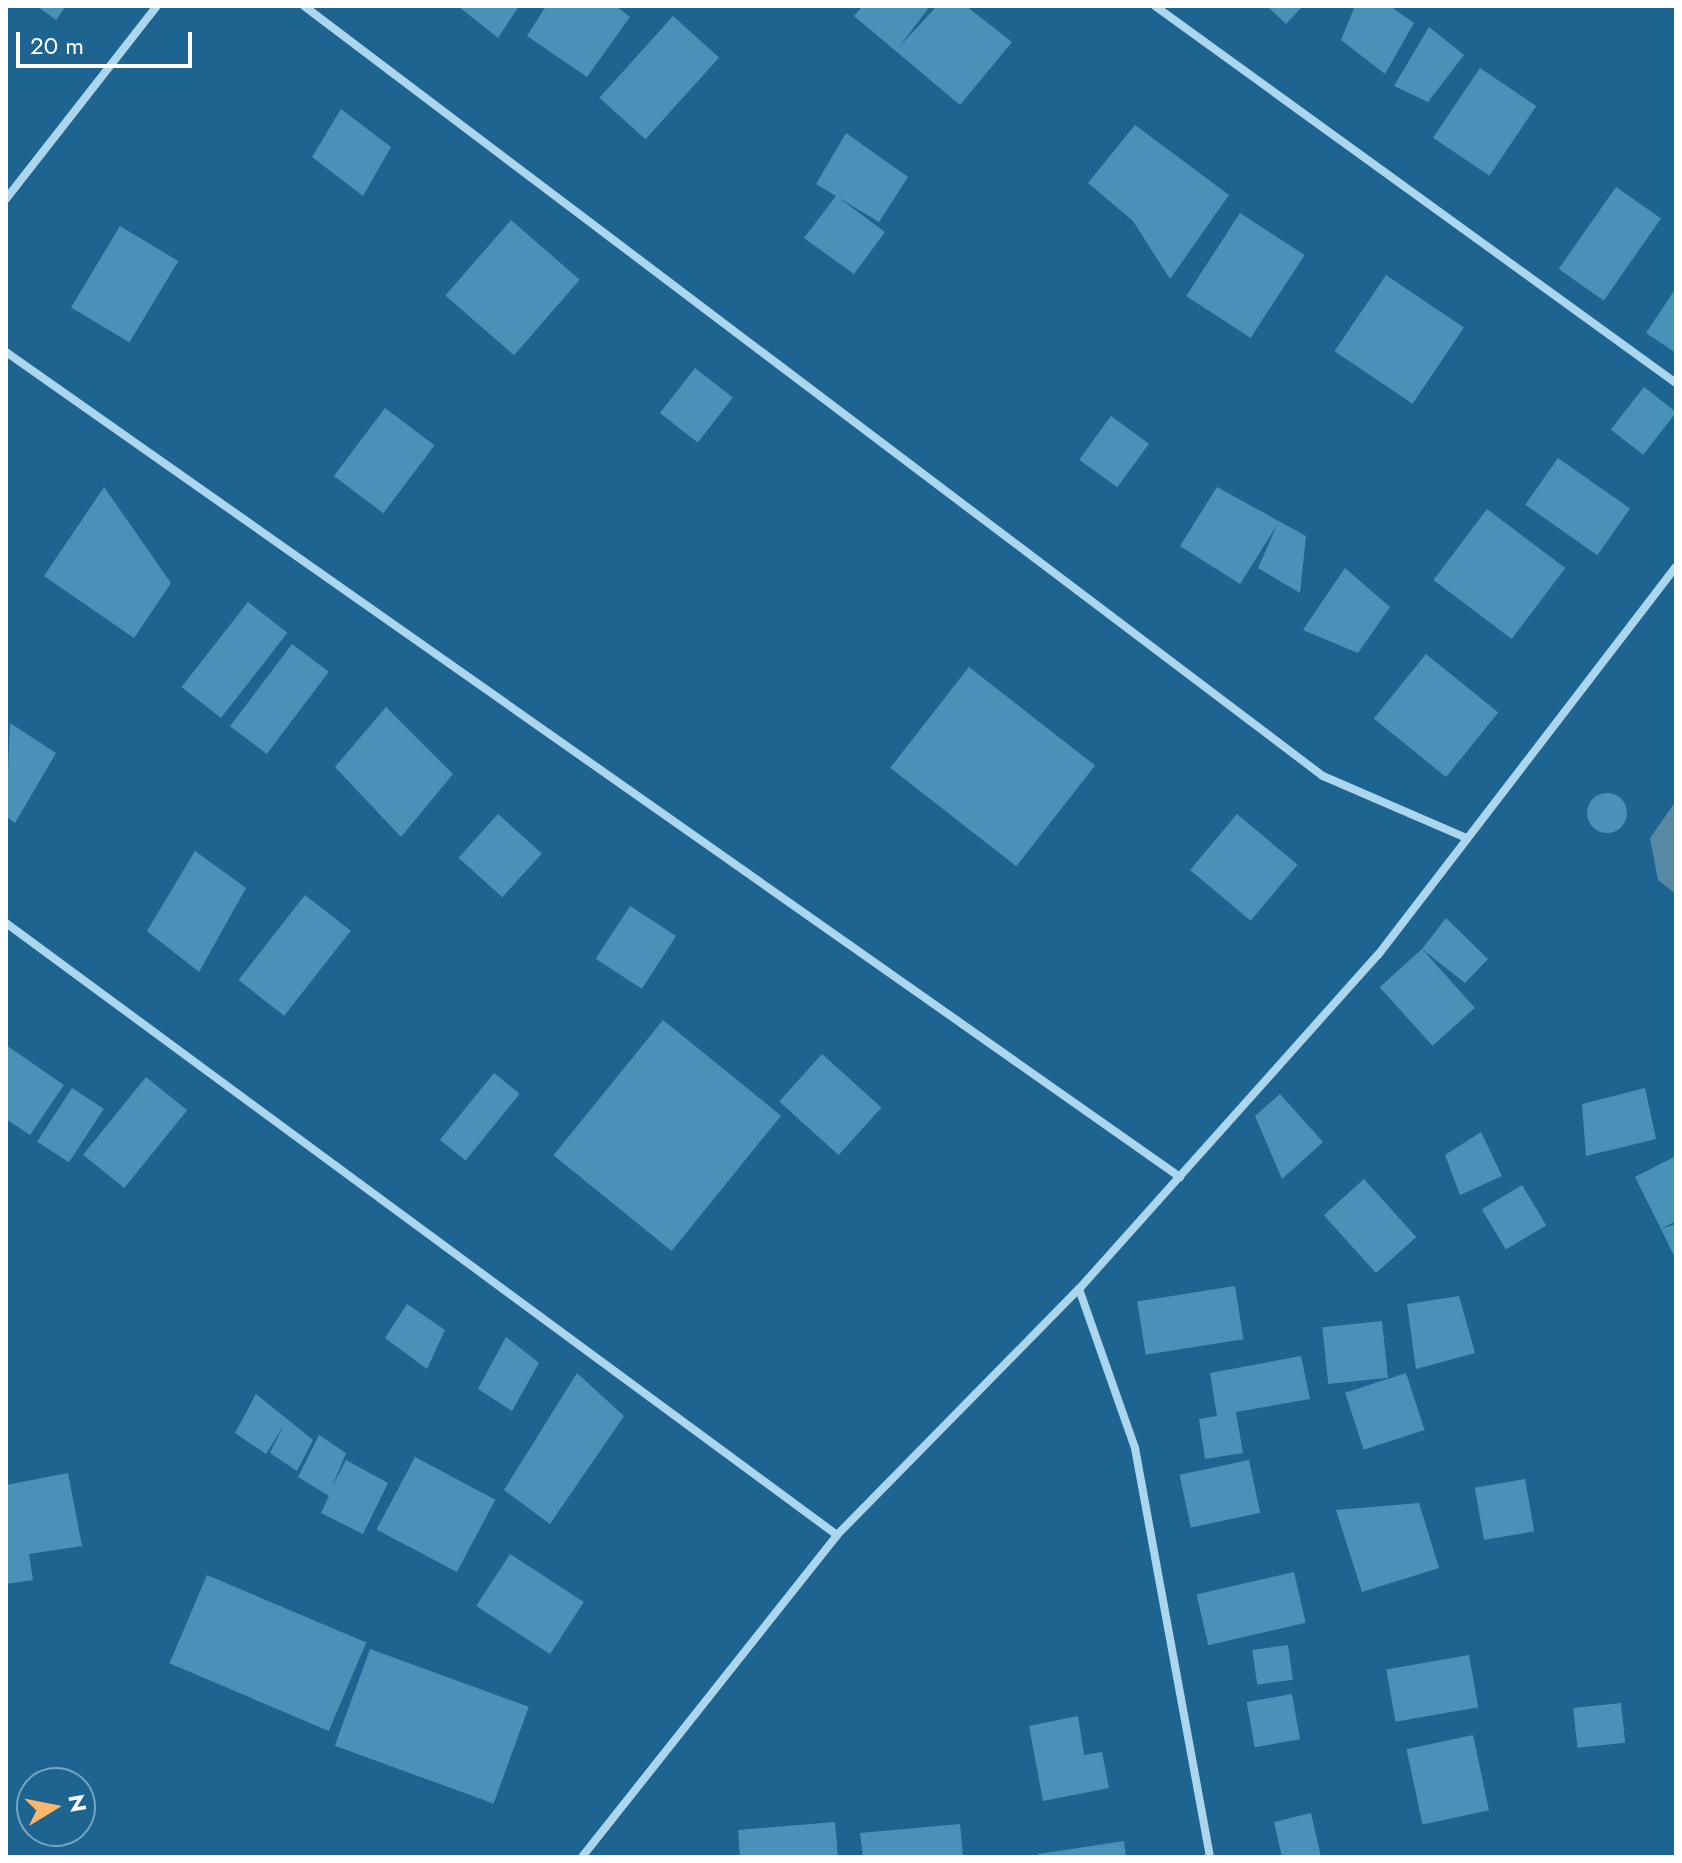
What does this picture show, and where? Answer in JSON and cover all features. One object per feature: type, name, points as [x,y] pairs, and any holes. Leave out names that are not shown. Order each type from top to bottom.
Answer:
[{"type":"street","points":[[6,199],[157,6]]},
{"type":"street","points":[[304,6],[1323,776],[1464,837]]},
{"type":"street","points":[[1155,6],[1676,383]]},
{"type":"street","points":[[6,352],[1180,1177]]},
{"type":"street","points":[[582,1857],[837,1535],[1079,1289],[1378,955],[1464,837],[1676,567]]},
{"type":"street","points":[[6,923],[837,1535]]},
{"type":"street","points":[[1079,1289],[1135,1448],[1210,1857]]},
{"type":"water","points":[[1676,801],[1676,894],[1658,880],[1650,838]]},
{"type":"building","points":[[37,6],[66,6],[56,20]]},
{"type":"building","points":[[458,6],[519,6],[498,38]]},
{"type":"building","points":[[546,6],[616,6],[630,17],[587,77],[527,36]]},
{"type":"building","points":[[863,6],[930,6],[899,47],[937,6],[966,6],[1012,42],[960,105],[854,16]]},
{"type":"building","points":[[1267,6],[1303,6],[1286,24]]},
{"type":"building","points":[[1355,6],[1390,6],[1414,23],[1385,74],[1341,40]]},
{"type":"building","points":[[673,16],[719,57],[645,139],[599,98]]},
{"type":"building","points":[[1429,27],[1464,55],[1428,102],[1394,86]]},
{"type":"building","points":[[1480,68],[1536,106],[1489,176],[1433,138]]},
{"type":"building","points":[[341,109],[391,147],[363,196],[312,157]]},
{"type":"building","points":[[1135,125],[1229,195],[1170,279],[1133,221],[1088,183]]},
{"type":"building","points":[[846,133],[908,177],[879,222],[839,198],[885,232],[854,274],[804,238],[836,196],[816,184]]},
{"type":"building","points":[[1616,187],[1661,219],[1604,300],[1559,269]]},
{"type":"building","points":[[1240,213],[1305,255],[1251,338],[1186,296]]},
{"type":"building","points":[[511,220],[580,280],[514,355],[445,295]]},
{"type":"building","points":[[120,226],[178,261],[129,342],[71,307]]},
{"type":"building","points":[[1386,275],[1464,328],[1412,404],[1335,351]]},
{"type":"building","points":[[1676,288],[1676,353],[1646,333]]},
{"type":"building","points":[[695,368],[733,398],[698,442],[660,413]]},
{"type":"building","points":[[1644,387],[1676,413],[1643,455],[1611,430]]},
{"type":"building","points":[[385,408],[435,445],[383,513],[334,476]]},
{"type":"building","points":[[1111,416],[1149,444],[1117,487],[1079,460]]},
{"type":"building","points":[[1558,458],[1630,508],[1597,555],[1525,505]]},
{"type":"building","points":[[104,487],[171,583],[134,638],[44,576]]},
{"type":"building","points":[[1217,487],[1306,536],[1300,593],[1258,568],[1277,525],[1240,584],[1180,546]]},
{"type":"building","points":[[1487,509],[1565,568],[1512,639],[1433,580]]},
{"type":"building","points":[[1345,568],[1390,607],[1358,653],[1303,630]]},
{"type":"building","points":[[248,602],[287,633],[221,718],[182,687]]},
{"type":"building","points":[[292,644],[329,672],[267,754],[230,726]]},
{"type":"building","points":[[1426,654],[1498,713],[1446,777],[1374,719]]},
{"type":"building","points":[[969,667],[1095,766],[1016,866],[890,768]]},
{"type":"building","points":[[386,707],[453,774],[401,837],[335,767]]},
{"type":"building","points":[[10,723],[56,753],[15,823],[6,816]]},
{"type":"building","points":[[1607,793],[1621,799],[1627,813],[1621,827],[1607,833],[1593,827],[1587,813],[1593,799]]},
{"type":"building","points":[[498,814],[542,853],[502,897],[459,858]]},
{"type":"building","points":[[1237,814],[1298,865],[1251,921],[1190,870]]},
{"type":"building","points":[[195,851],[246,888],[199,972],[147,931]]},
{"type":"building","points":[[305,895],[351,931],[284,1016],[239,980]]},
{"type":"building","points":[[630,906],[676,936],[642,989],[596,959]]},
{"type":"building","points":[[1446,918],[1488,959],[1465,983],[1422,949]]},
{"type":"building","points":[[1422,949],[1475,1008],[1433,1046],[1380,987]]},
{"type":"building","points":[[663,1020],[781,1116],[672,1251],[553,1155]]},
{"type":"building","points":[[6,1045],[64,1085],[30,1135],[6,1119]]},
{"type":"building","points":[[822,1054],[881,1108],[839,1155],[779,1102]]},
{"type":"building","points":[[494,1073],[520,1094],[466,1161],[440,1140]]},
{"type":"building","points":[[146,1077],[187,1110],[124,1188],[83,1155]]},
{"type":"building","points":[[72,1088],[104,1109],[69,1162],[37,1142]]},
{"type":"building","points":[[1645,1088],[1656,1139],[1586,1156],[1582,1104]]},
{"type":"building","points":[[1280,1094],[1323,1142],[1282,1179],[1255,1116]]},
{"type":"building","points":[[1481,1132],[1502,1176],[1460,1195],[1445,1155]]},
{"type":"building","points":[[1676,1156],[1676,1221],[1661,1229],[1635,1177]]},
{"type":"building","points":[[1364,1179],[1416,1237],[1376,1273],[1324,1215]]},
{"type":"building","points":[[1522,1185],[1546,1225],[1506,1249],[1482,1209]]},
{"type":"building","points":[[1676,1224],[1676,1260],[1661,1229]]},
{"type":"building","points":[[1235,1286],[1243,1339],[1146,1355],[1137,1301]]},
{"type":"building","points":[[1459,1296],[1475,1353],[1416,1369],[1407,1304]]},
{"type":"building","points":[[407,1304],[445,1330],[427,1369],[385,1338]]},
{"type":"building","points":[[1382,1321],[1388,1378],[1328,1384],[1322,1327]]},
{"type":"building","points":[[506,1337],[539,1363],[512,1411],[478,1389]]},
{"type":"building","points":[[1301,1356],[1310,1399],[1236,1412],[1243,1453],[1205,1459],[1199,1419],[1217,1416],[1210,1373]]},
{"type":"building","points":[[577,1373],[624,1416],[550,1524],[504,1490]]},
{"type":"building","points":[[1406,1373],[1425,1430],[1364,1450],[1345,1393]]},
{"type":"building","points":[[256,1394],[313,1440],[297,1471],[270,1453],[284,1425],[266,1454],[235,1433]]},
{"type":"building","points":[[319,1435],[346,1453],[332,1487],[346,1460],[388,1483],[363,1534],[321,1513],[329,1496],[298,1477]]},
{"type":"building","points":[[415,1457],[495,1500],[457,1572],[377,1529]]},
{"type":"building","points":[[1249,1460],[1260,1513],[1191,1528],[1180,1475]]},
{"type":"building","points":[[68,1473],[82,1546],[29,1554],[33,1580],[6,1584],[6,1485]]},
{"type":"building","points":[[1525,1479],[1534,1531],[1484,1540],[1475,1488]]},
{"type":"building","points":[[1419,1503],[1439,1568],[1362,1592],[1336,1510]]},
{"type":"building","points":[[510,1554],[584,1602],[550,1654],[476,1606]]},
{"type":"building","points":[[1294,1572],[1306,1623],[1208,1645],[1197,1594]]},
{"type":"building","points":[[207,1575],[366,1643],[329,1731],[169,1663]]},
{"type":"building","points":[[1288,1645],[1293,1680],[1257,1685],[1252,1650]]},
{"type":"building","points":[[370,1649],[529,1707],[494,1804],[335,1746]]},
{"type":"building","points":[[1469,1655],[1478,1707],[1395,1722],[1386,1670]]},
{"type":"building","points":[[1292,1694],[1300,1739],[1255,1747],[1247,1702]]},
{"type":"building","points":[[1621,1703],[1625,1743],[1577,1748],[1573,1708]]},
{"type":"building","points":[[1078,1716],[1084,1755],[1102,1752],[1109,1788],[1043,1801],[1029,1726]]},
{"type":"building","points":[[1473,1735],[1489,1810],[1422,1824],[1406,1749]]},
{"type":"building","points":[[1311,1813],[1321,1857],[1282,1857],[1274,1822]]},
{"type":"building","points":[[835,1822],[838,1857],[740,1857],[738,1830]]},
{"type":"building","points":[[960,1824],[963,1857],[863,1857],[860,1833]]},
{"type":"building","points":[[1124,1841],[1126,1857],[1038,1857],[1038,1854]]}]
